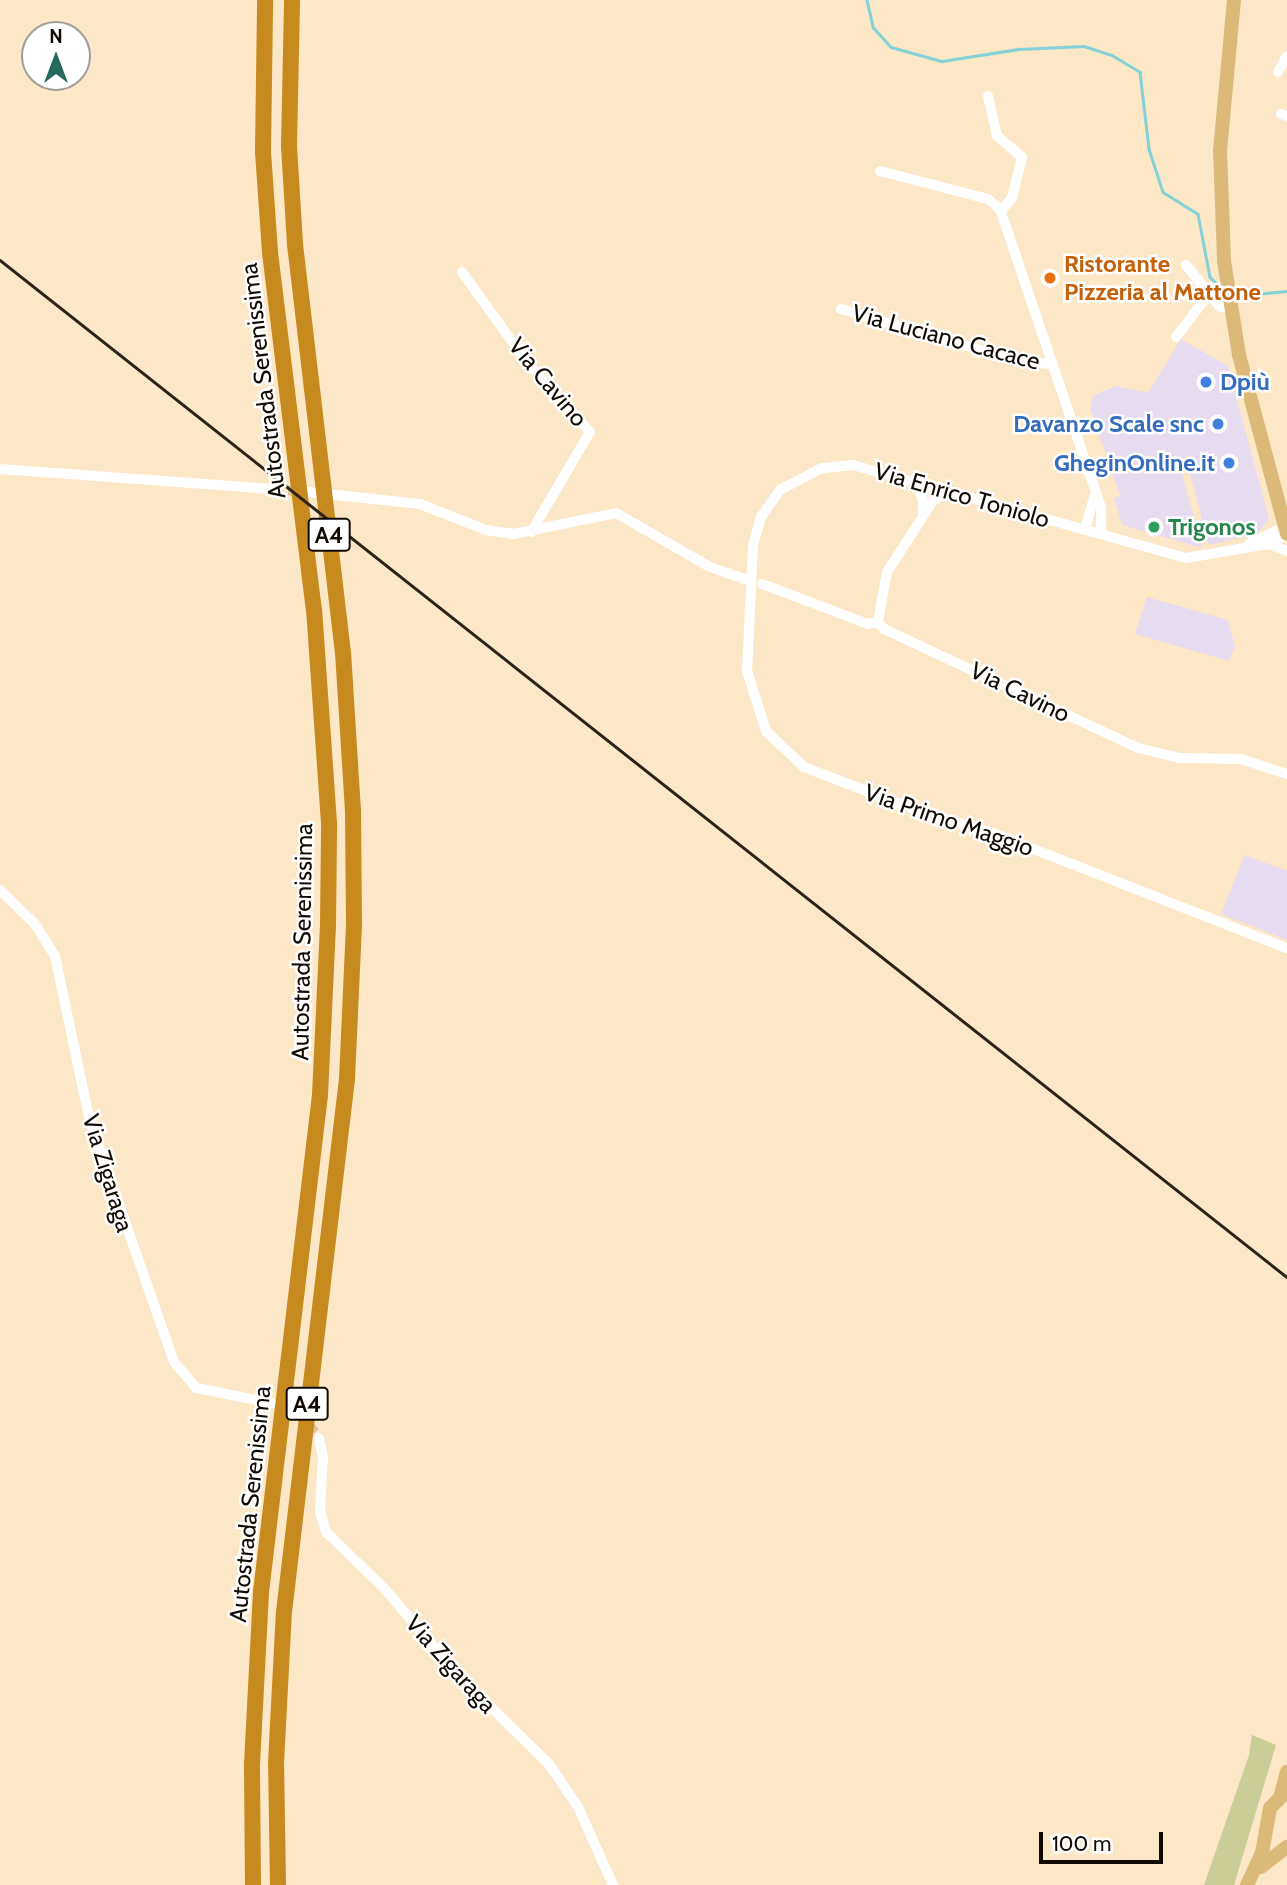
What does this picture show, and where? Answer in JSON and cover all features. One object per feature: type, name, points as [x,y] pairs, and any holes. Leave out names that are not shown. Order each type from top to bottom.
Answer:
[{"type":"highway","name":"Autostrada Serenissima","points":[[253,1885],[252,1764],[261,1592],[320,1095],[328,927],[328,809],[314,611],[271,265],[263,151],[265,0]]},
{"type":"highway","name":"Autostrada Serenissima","points":[[278,1885],[276,1763],[284,1612],[346,1079],[354,925],[353,811],[343,653],[300,284],[289,146],[292,0]]},
{"type":"main road","points":[[1234,0],[1220,150],[1227,282],[1239,355],[1286,532]]},
{"type":"main road","points":[[1247,1885],[1262,1853],[1272,1805],[1284,1793],[1287,1772]]},
{"type":"main road","points":[[1247,1885],[1265,1861],[1287,1846],[1276,1837],[1269,1819]]},
{"type":"street","points":[[1278,72],[1287,56]]},
{"type":"street","points":[[880,171],[988,199],[1001,211],[1012,198],[1022,157],[997,135],[988,96]]},
{"type":"street","name":"Via Luciano Cacace","points":[[1001,211],[1101,508],[1101,534]]},
{"type":"street","points":[[1186,265],[1220,307],[1230,305]]},
{"type":"street","name":"Via Cavino","points":[[462,272],[528,364],[590,432],[531,532]]},
{"type":"street","points":[[1176,337],[1209,294]]},
{"type":"street","name":"Via Luciano Cacace","points":[[841,309],[1017,361],[1051,364]]},
{"type":"street","name":"Via Enrico Toniolo","points":[[750,581],[761,517],[780,490],[794,480],[822,468],[853,465],[1185,558],[1268,544],[1287,551]]},
{"type":"street","points":[[0,469],[273,489]]},
{"type":"street","points":[[915,482],[923,500],[923,514]]},
{"type":"street","points":[[878,622],[887,572],[923,514],[948,491]]},
{"type":"street","points":[[308,492],[420,504],[486,530],[531,532],[616,513],[710,567],[750,581]]},
{"type":"street","points":[[1085,529],[1094,507],[1095,492]]},
{"type":"street","name":"Via Enrico Toniolo","points":[[1268,544],[1286,532]]},
{"type":"street","name":"Via Enrico Toniolo","points":[[1241,547],[1286,532]]},
{"type":"street","name":"Via Primo Maggio","points":[[750,581],[750,691],[766,731],[794,761],[818,774],[993,833],[1287,948]]},
{"type":"street","name":"Via Cavino","points":[[762,584],[868,624],[878,622],[884,629],[1138,748],[1179,758],[1241,759],[1287,774]]},
{"type":"street","name":"Via Zigaraga","points":[[0,890],[34,924],[55,956],[89,1118],[174,1362],[197,1388],[271,1403]]},
{"type":"street","name":"Via Zigaraga","points":[[319,1438],[323,1457],[320,1511],[326,1532],[384,1588],[458,1676],[549,1764],[578,1807],[613,1885]]},
{"type":"shaded area","points":[[1181,339],[1228,366],[1269,519],[1257,534],[1209,545],[1187,463],[1180,465],[1202,548],[1122,525],[1114,498],[1120,496],[1090,408],[1093,396],[1116,386],[1148,393]]},
{"type":"shaded area","points":[[1147,597],[1228,620],[1235,647],[1229,661],[1135,634]]},
{"type":"shaded area","points":[[1245,855],[1287,871],[1287,940],[1221,914]]},
{"type":"green space","points":[[1252,1735],[1276,1745],[1234,1885],[1204,1885],[1249,1755]]},
{"type":"waterway","points":[[867,0],[873,27],[891,47],[942,61],[1019,49],[1084,46],[1112,55],[1140,72],[1149,149],[1163,192],[1198,214],[1210,277],[1222,289]]},
{"type":"waterway","points":[[1234,296],[1287,291]]},
{"type":"tunnel","points":[[273,489],[305,492]]},
{"type":"tunnel","points":[[280,1405],[299,1413],[319,1438]]},
{"type":"railway","points":[[0,260],[1287,1277]]},
{"type":"place","name":"Ristorante Pizzeria al Mattone","points":[[1050,278]]},
{"type":"place","name":"Dpiù","points":[[1206,382]]},
{"type":"place","name":"Davanzo Scale snc","points":[[1218,424]]},
{"type":"place","name":"GheginOnline.it","points":[[1229,463]]},
{"type":"place","name":"Trigonos","points":[[1154,527]]}]
